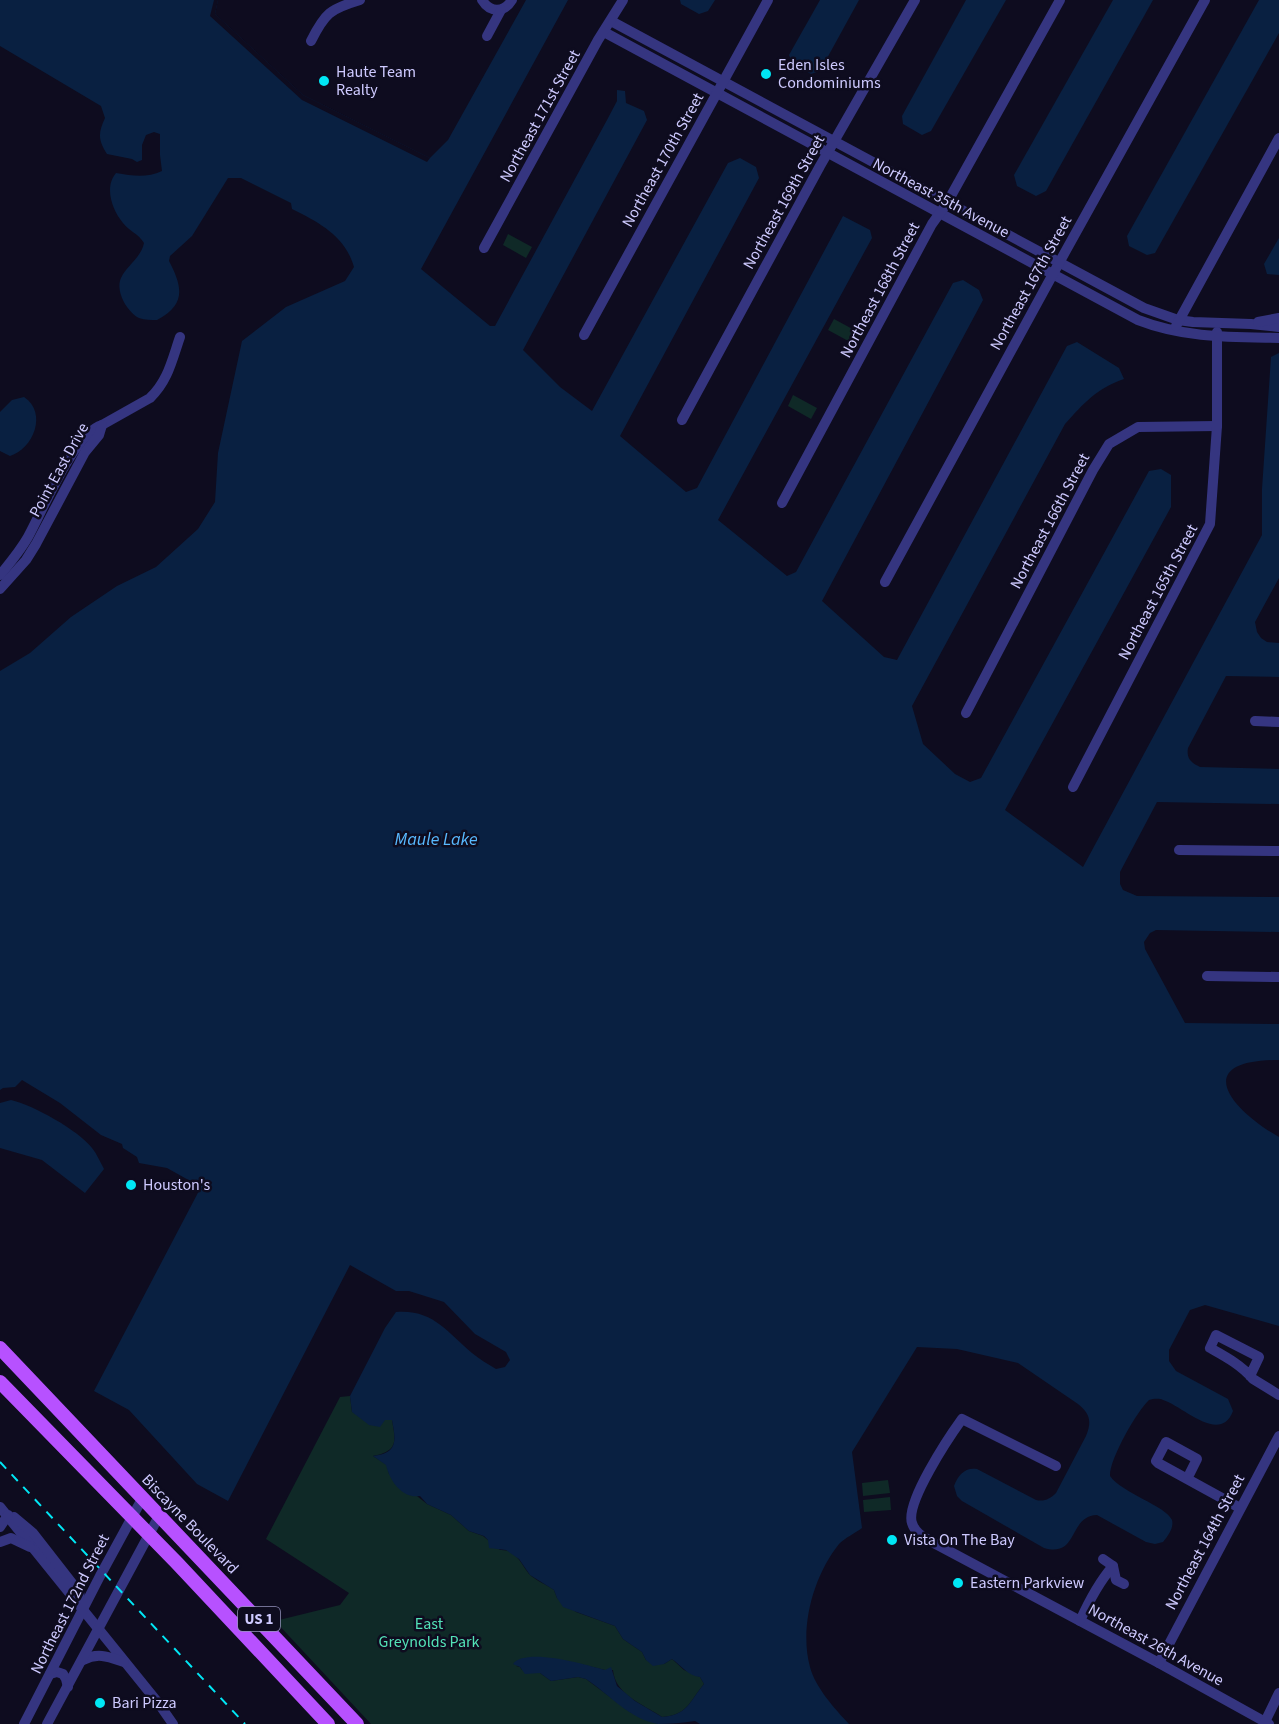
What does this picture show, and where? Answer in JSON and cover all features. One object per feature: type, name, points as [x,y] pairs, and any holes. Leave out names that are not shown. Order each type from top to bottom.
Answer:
[{"type":"main road","name":"Biscayne Boulevard","points":[[0,1348],[357,1724]]},
{"type":"main road","name":"US 1","points":[[0,1382],[328,1724]]},
{"type":"street","points":[[311,41],[325,17],[337,7],[360,0]]},
{"type":"street","points":[[482,0],[491,9],[501,10],[506,8],[512,0]]},
{"type":"street","name":"Northeast 171st Street","points":[[484,248],[623,0]]},
{"type":"street","name":"Northeast 170th Street","points":[[584,335],[768,0]]},
{"type":"street","name":"Northeast 169th Street","points":[[682,420],[827,154],[915,0]]},
{"type":"street","name":"Northeast 168th Street","points":[[782,503],[1060,0]]},
{"type":"street","name":"Northeast 167th Street","points":[[885,582],[1206,0]]},
{"type":"street","points":[[487,36],[501,10]]},
{"type":"street","name":"Northeast 35th Avenue","points":[[611,21],[1131,303],[1178,320],[1279,327]]},
{"type":"street","name":"Northeast 35th Avenue","points":[[604,32],[1126,314],[1175,332],[1218,337],[1279,338]]},
{"type":"street","points":[[1175,332],[1178,320],[1279,138]]},
{"type":"street","name":"Northeast 35th Avenue","points":[[1252,324],[1279,318]]},
{"type":"street","name":"Northeast 165th Street","points":[[1073,787],[1210,524],[1217,426],[1217,324]]},
{"type":"street","points":[[102,425],[150,398],[156,392],[168,373],[180,337]]},
{"type":"street","name":"Point East Drive","points":[[0,574],[21,549],[79,442],[87,432],[102,425]]},
{"type":"street","name":"Point East Drive","points":[[0,590],[26,560],[36,544],[79,463],[99,435],[102,425]]},
{"type":"street","name":"Northeast 166th Street","points":[[966,713],[1093,470],[1109,444],[1138,427],[1217,426]]},
{"type":"street","points":[[1255,722],[1279,722]]},
{"type":"street","points":[[1179,850],[1279,851]]},
{"type":"street","points":[[1207,976],[1279,977]]},
{"type":"street","points":[[1250,1376],[1258,1357],[1218,1335],[1210,1348],[1243,1367],[1250,1376],[1279,1395]]},
{"type":"street","name":"Northeast 26th Avenue","points":[[1056,1466],[962,1419],[949,1437],[924,1482],[911,1512],[911,1521],[918,1533],[932,1542],[1266,1723]]},
{"type":"street","name":"Northeast 164th Street","points":[[1159,1663],[1279,1436]]},
{"type":"street","points":[[1187,1479],[1197,1459],[1166,1443],[1156,1461],[1187,1479],[1240,1508]]},
{"type":"street","name":"Northeast 172nd Street","points":[[24,1724],[142,1499]]},
{"type":"street","points":[[0,1507],[171,1723]]},
{"type":"street","points":[[0,1527],[8,1515]]},
{"type":"street","points":[[8,1515],[17,1518],[33,1533],[79,1592],[82,1611]]},
{"type":"street","points":[[47,1724],[159,1516]]},
{"type":"street","points":[[0,1542],[11,1538],[33,1548]]},
{"type":"street","points":[[1103,1559],[1113,1566],[1116,1580],[1124,1584]]},
{"type":"street","points":[[1080,1621],[1094,1593],[1113,1566]]},
{"type":"street","points":[[60,1654],[66,1669],[77,1671]]},
{"type":"street","points":[[83,1660],[92,1655],[103,1655],[125,1662]]},
{"type":"street","points":[[50,1674],[57,1672],[63,1674],[68,1687]]},
{"type":"street","points":[[1266,1723],[1279,1694]]},
{"type":"green space","points":[[508,234],[532,247],[526,258],[503,245]]},
{"type":"green space","points":[[834,319],[858,332],[852,343],[828,330]]},
{"type":"green space","points":[[793,395],[817,408],[811,419],[788,406]]},
{"type":"green space","name":"East Greynolds Park","points":[[350,1396],[352,1412],[392,1420],[394,1440],[391,1448],[373,1456],[387,1465],[389,1474],[427,1504],[451,1515],[469,1531],[483,1536],[500,1550],[510,1552],[529,1574],[554,1590],[557,1598],[576,1612],[615,1626],[623,1639],[642,1652],[646,1660],[664,1664],[672,1659],[684,1670],[700,1677],[704,1684],[687,1706],[677,1714],[662,1717],[624,1692],[615,1679],[613,1670],[580,1664],[516,1666],[522,1670],[540,1673],[551,1681],[578,1677],[586,1679],[630,1712],[658,1724],[371,1724],[275,1621],[340,1605],[349,1593],[266,1539],[340,1397]]},
{"type":"green space","points":[[888,1480],[890,1493],[863,1496],[862,1483]]},
{"type":"green space","points":[[890,1497],[891,1510],[864,1512],[863,1500]]},
{"type":"water","name":"Maule Lake","points":[[0,0],[218,0],[215,14],[303,95],[430,158],[448,140],[526,0],[568,0],[421,269],[490,326],[495,326],[617,101],[617,90],[625,91],[626,103],[644,111],[647,120],[523,350],[560,387],[592,411],[728,163],[740,158],[756,167],[759,178],[620,436],[686,492],[697,488],[843,216],[870,230],[872,238],[718,520],[787,576],[796,572],[953,283],[963,280],[979,290],[983,300],[822,601],[884,657],[897,660],[1067,346],[1077,342],[1119,368],[1124,379],[1098,392],[1065,424],[912,706],[923,744],[955,774],[970,782],[981,778],[1149,471],[1161,469],[1171,475],[1171,507],[1005,810],[1083,867],[1262,535],[1262,489],[1271,357],[1279,353],[1279,578],[1255,622],[1261,638],[1267,642],[1279,643],[1279,677],[1226,676],[1188,748],[1188,755],[1194,764],[1200,767],[1279,769],[1279,804],[1157,802],[1120,872],[1120,884],[1123,890],[1137,896],[1279,897],[1279,932],[1156,930],[1150,933],[1144,942],[1145,949],[1185,1023],[1279,1024],[1279,1060],[1251,1062],[1234,1068],[1227,1077],[1227,1088],[1234,1101],[1246,1114],[1279,1137],[1279,1326],[1205,1305],[1190,1310],[1169,1350],[1169,1361],[1176,1371],[1228,1399],[1233,1411],[1227,1421],[1210,1424],[1163,1400],[1149,1400],[1125,1436],[1111,1469],[1110,1476],[1116,1482],[1161,1510],[1172,1520],[1169,1535],[1163,1542],[1155,1544],[1146,1542],[1097,1515],[1081,1522],[1069,1542],[1063,1547],[1044,1548],[962,1501],[957,1496],[954,1486],[962,1473],[969,1469],[977,1469],[1036,1500],[1051,1497],[1056,1493],[1086,1436],[1089,1418],[1078,1404],[1018,1363],[957,1349],[917,1347],[852,1452],[862,1528],[841,1542],[830,1557],[822,1571],[811,1602],[806,1635],[810,1667],[826,1697],[849,1724],[700,1724],[695,1721],[658,1724],[629,1712],[586,1679],[578,1677],[551,1681],[540,1673],[525,1674],[520,1667],[513,1664],[520,1659],[543,1657],[571,1661],[605,1670],[611,1667],[617,1686],[635,1701],[662,1717],[677,1714],[687,1706],[704,1684],[700,1677],[689,1673],[672,1659],[664,1664],[653,1666],[642,1652],[623,1639],[615,1626],[563,1607],[554,1590],[530,1575],[519,1559],[506,1550],[489,1548],[488,1540],[484,1536],[469,1531],[451,1515],[427,1504],[420,1496],[402,1492],[390,1477],[386,1465],[373,1456],[391,1449],[394,1440],[392,1420],[385,1420],[380,1427],[369,1425],[352,1412],[350,1396],[385,1328],[396,1312],[409,1312],[430,1318],[496,1369],[505,1367],[510,1360],[506,1352],[475,1334],[444,1302],[409,1291],[396,1291],[350,1265],[228,1501],[197,1484],[129,1410],[94,1391],[201,1187],[167,1168],[139,1163],[137,1157],[123,1148],[122,1144],[101,1135],[60,1103],[22,1080],[15,1087],[0,1090],[0,671],[30,653],[71,617],[117,586],[156,567],[198,529],[215,502],[218,453],[242,341],[286,307],[345,281],[354,267],[350,256],[338,239],[322,225],[292,209],[291,203],[241,178],[228,178],[192,236],[170,256],[169,261],[179,286],[179,294],[173,308],[157,320],[139,318],[135,315],[123,301],[120,283],[144,243],[119,218],[111,198],[110,185],[116,173],[140,176],[162,171],[160,134],[154,132],[146,135],[142,145],[142,160],[137,162],[107,154],[100,136],[105,118],[101,106],[0,46]]},
{"type":"water","points":[[680,0],[715,0],[708,11],[699,14],[681,4]]},
{"type":"water","points":[[820,0],[859,0],[820,71],[811,74],[793,64],[789,55]]},
{"type":"water","points":[[966,0],[1006,0],[931,131],[922,135],[903,124],[902,116]]},
{"type":"water","points":[[1113,0],[1153,0],[1046,191],[1036,196],[1017,186],[1014,175]]},
{"type":"water","points":[[1259,0],[1279,0],[1279,33],[1155,253],[1147,255],[1129,246],[1127,236]]},
{"type":"water","points":[[1279,238],[1279,275],[1267,274],[1264,264]]},
{"type":"water","points":[[24,397],[35,412],[35,430],[25,446],[10,456],[0,451],[0,412],[12,400]]},
{"type":"water","points":[[11,1100],[54,1119],[77,1134],[92,1148],[104,1169],[85,1193],[42,1160],[0,1148],[0,1103]]},
{"type":"pier","points":[[214,0],[218,0],[215,14],[303,95],[430,158],[427,162],[302,100],[210,16]]},
{"type":"railway","points":[[0,1462],[245,1724]]},
{"type":"place","name":"Eden Isles Condominiums","points":[[766,74]]},
{"type":"place","name":"Haute Team Realty","points":[[324,81]]},
{"type":"place","name":"Houston's","points":[[131,1185]]},
{"type":"place","name":"Vista On The Bay","points":[[892,1540]]},
{"type":"place","name":"Eastern Parkview","points":[[958,1583]]},
{"type":"place","name":"Bari Pizza","points":[[100,1703]]}]
